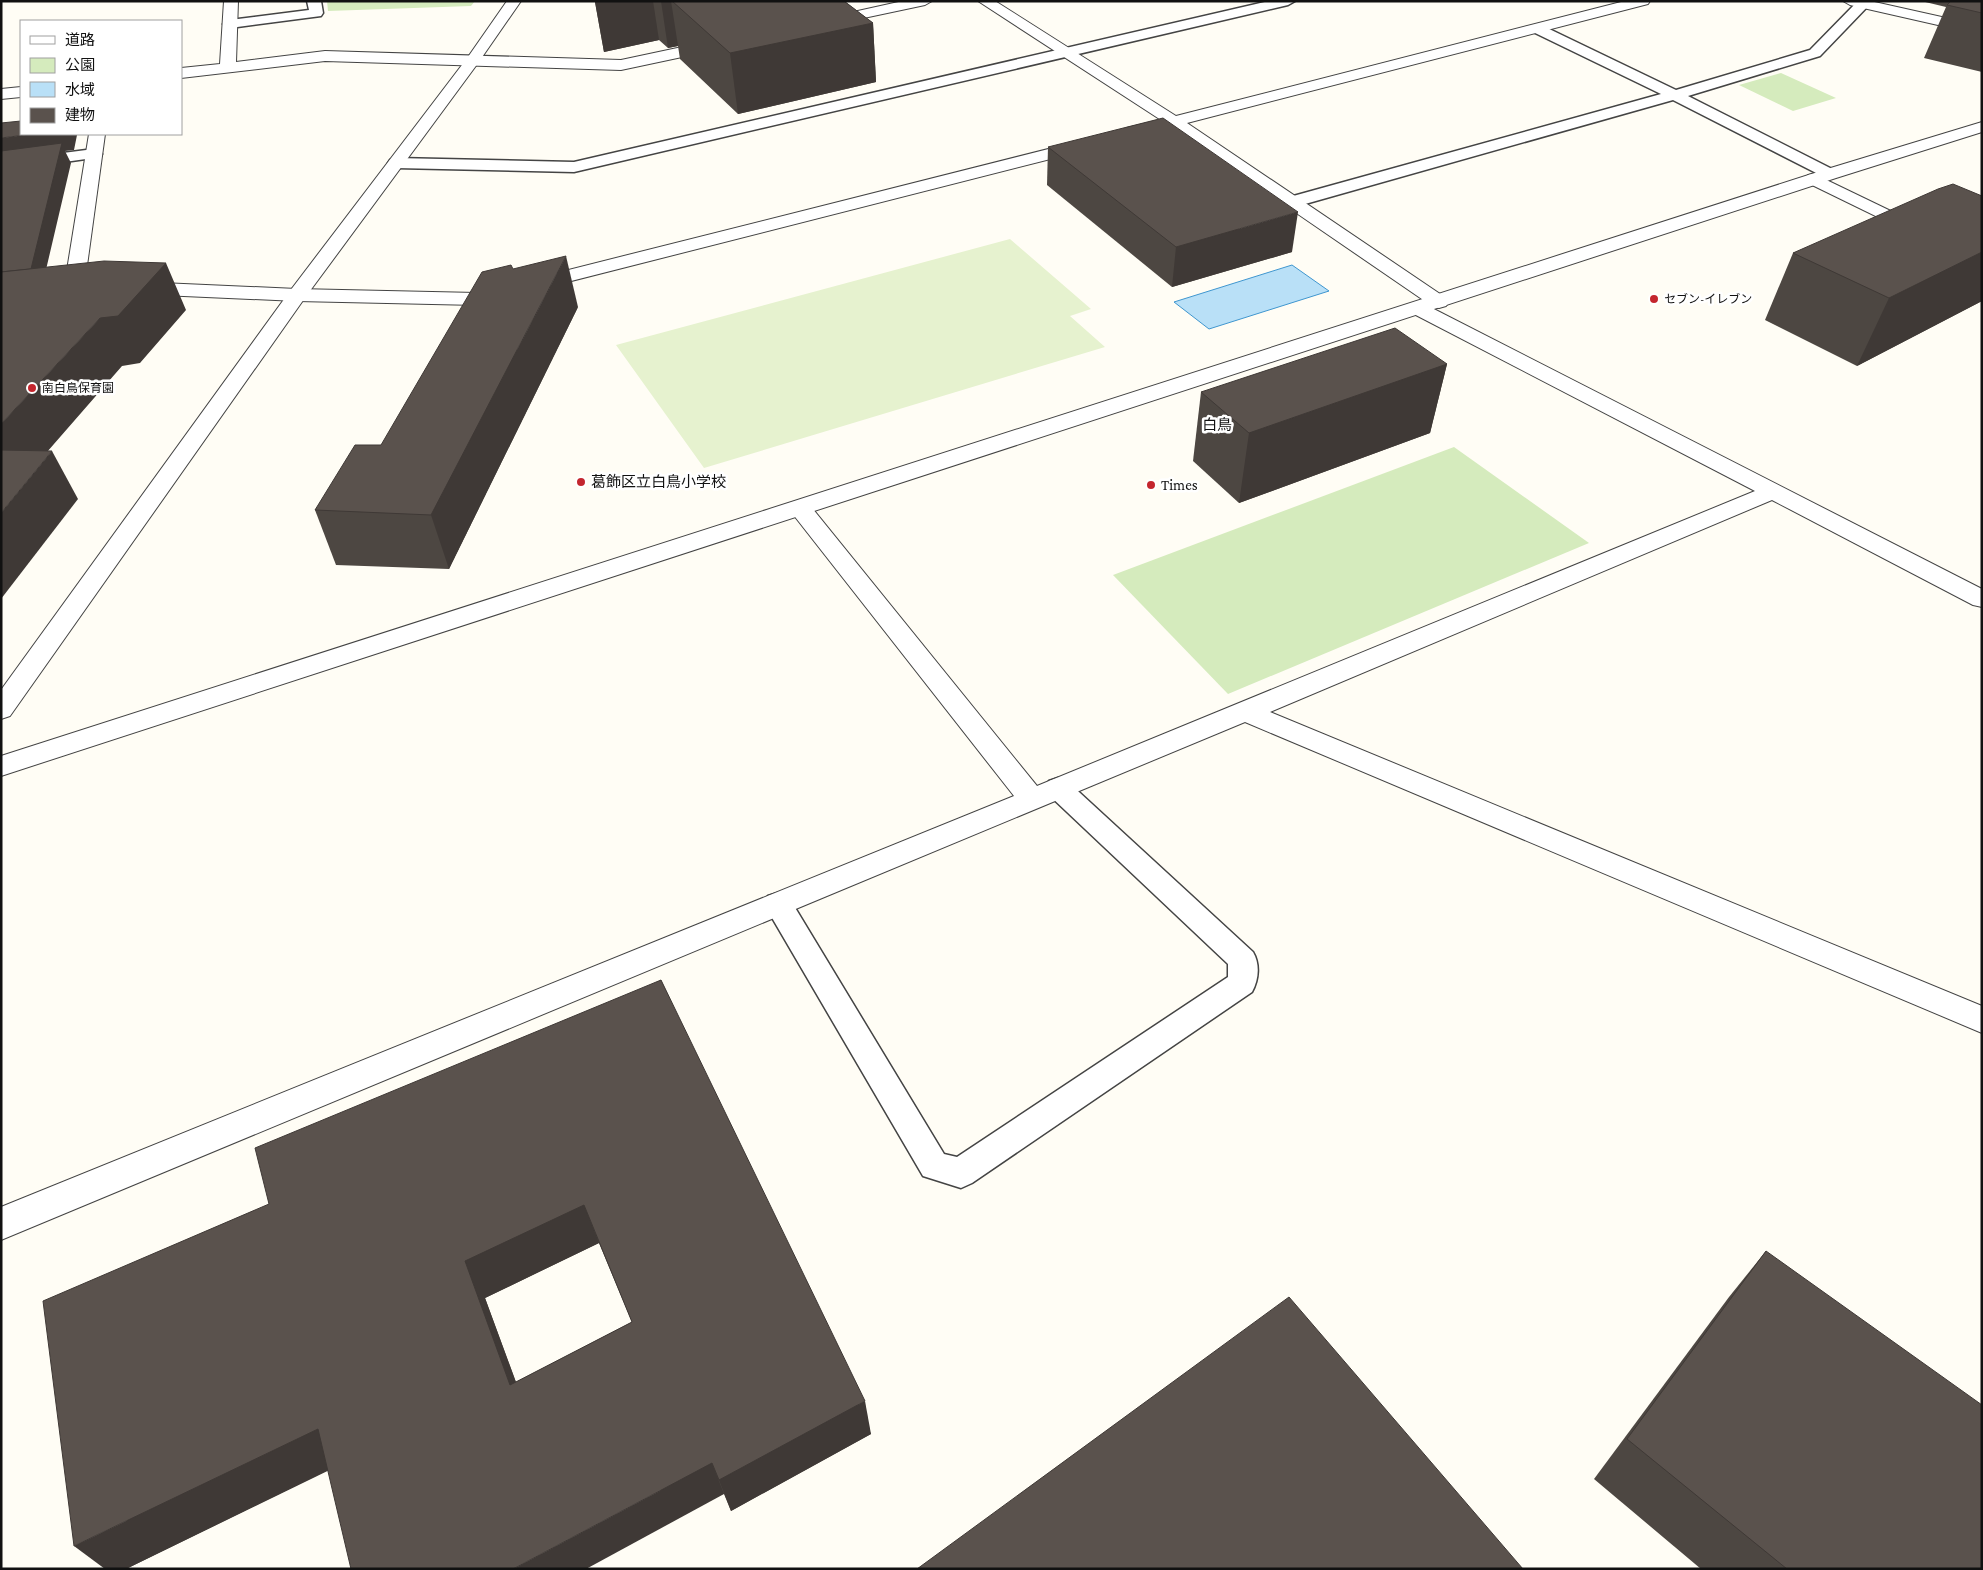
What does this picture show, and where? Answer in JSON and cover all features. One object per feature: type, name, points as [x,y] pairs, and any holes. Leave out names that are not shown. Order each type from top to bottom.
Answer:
[{"type":"street","points":[[228,68],[231,1]]},
{"type":"street","points":[[1,710],[297,295],[473,60],[514,1]]},
{"type":"street","points":[[811,25],[924,1]]},
{"type":"street","points":[[985,1],[1069,52],[1439,302]]},
{"type":"street","points":[[1116,137],[1643,1]]},
{"type":"street","points":[[1857,3],[1982,31]]},
{"type":"street","points":[[182,73],[325,56],[621,65],[725,43]]},
{"type":"street","points":[[1,94],[20,92]]},
{"type":"street","points":[[1,766],[1822,177],[1982,127]]},
{"type":"street","points":[[53,298],[81,294],[97,135]]},
{"type":"street","points":[[126,288],[297,295],[477,299],[1097,142]]},
{"type":"street","points":[[1822,177],[1982,262]]},
{"type":"street","points":[[1417,308],[1982,599]]},
{"type":"street","points":[[1,1224],[1775,491]]},
{"type":"street","points":[[800,508],[1045,793]]},
{"type":"street","points":[[1244,712],[1982,1020]]},
{"type":"lane","points":[[230,24],[316,14],[314,1]]},
{"type":"lane","points":[[396,162],[574,167],[1288,1]]},
{"type":"lane","points":[[1292,202],[1675,95],[1815,52],[1857,3]]},
{"type":"lane","points":[[1538,29],[1675,95],[1822,177]]},
{"type":"lane","points":[[1,166],[94,154]]},
{"type":"lane","points":[[778,904],[934,1166],[961,1173],[1242,983],[1243,960],[1045,793]]},
{"type":"green space","points":[[327,1],[475,1],[471,6],[328,11]]},
{"type":"green space","points":[[1781,73],[1836,98],[1793,111],[1739,85]]},
{"type":"green space","points":[[1010,239],[1091,309],[1070,316],[1105,347],[704,468],[616,345]]},
{"type":"green space","points":[[1454,447],[1589,543],[1228,694],[1113,575]]},
{"type":"water","points":[[1292,265],[1329,291],[1209,329],[1174,302]]},
{"type":"building","points":[[672,1],[844,1],[873,23],[730,53]]},
{"type":"building","points":[[1951,1],[1982,1],[1982,13],[1947,5]]},
{"type":"building","points":[[1163,118],[1298,212],[1176,247],[1048,147]]},
{"type":"building","points":[[20,121],[20,135],[26,135],[1,138],[1,123]]},
{"type":"building","points":[[62,143],[31,269],[1,272],[1,151]]},
{"type":"building","points":[[1953,184],[1982,196],[1982,252],[1889,298],[1793,253],[1938,189]]},
{"type":"building","points":[[566,256],[431,515],[315,510],[355,445],[381,445],[482,272],[511,265],[513,269]]},
{"type":"building","points":[[104,261],[166,263],[118,316],[100,318],[1,424],[1,272]]},
{"type":"building","points":[[1395,328],[1447,364],[1249,433],[1201,392]]},
{"type":"building","points":[[1,450],[52,451],[1,513]]},
{"type":"building","points":[[661,980],[865,1401],[719,1480],[712,1463],[513,1569],[351,1569],[318,1429],[74,1546],[43,1301],[269,1204],[255,1148]],"holes":[[[584,1205],[632,1322],[510,1385],[465,1261]]]},
{"type":"building","points":[[1766,1251],[1982,1405],[1982,1569],[1787,1569],[1627,1439]]},
{"type":"building","points":[[1289,1297],[1523,1569],[917,1569]]},
{"type":"place","name":"セブン-イレブン","points":[[1654,299]]},
{"type":"place","name":"南白鳥保育園","points":[[32,388]]},
{"type":"place","name":"葛飾区立白鳥小学校","points":[[581,482]]},
{"type":"place","name":"Times","points":[[1151,485]]},
{"type":"district","name":"白鳥","points":[[1217,425]]}]
